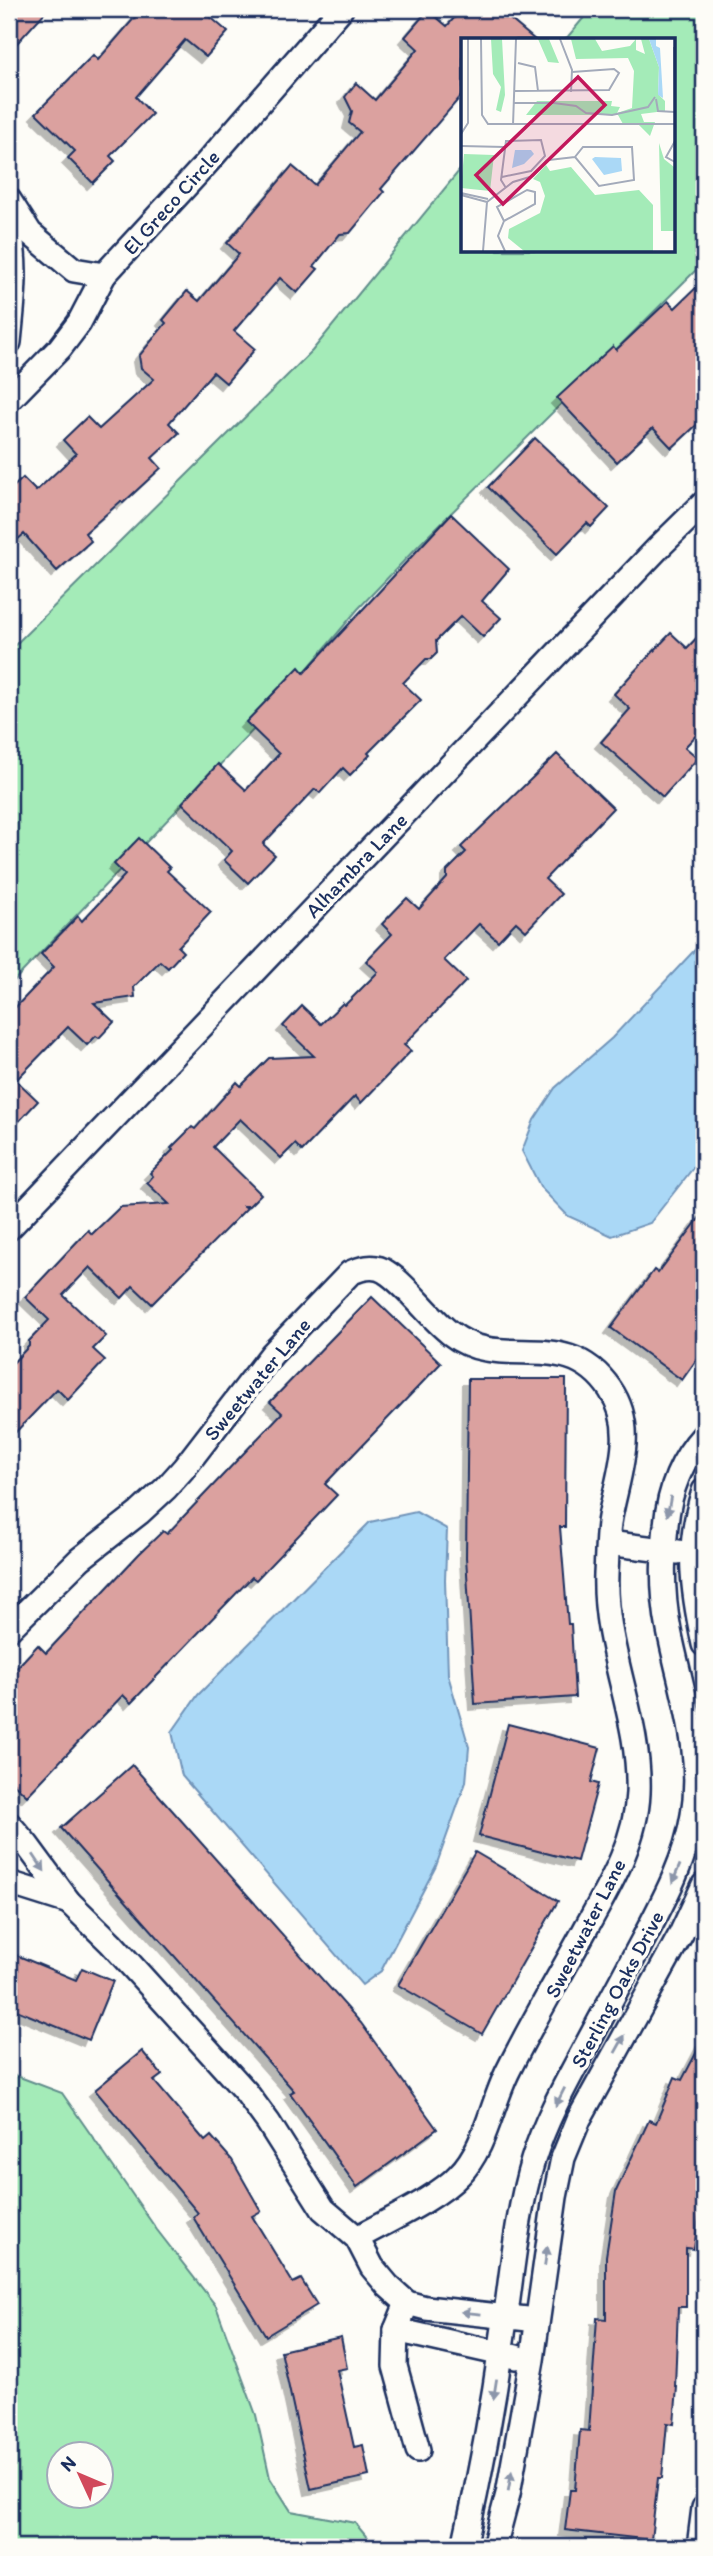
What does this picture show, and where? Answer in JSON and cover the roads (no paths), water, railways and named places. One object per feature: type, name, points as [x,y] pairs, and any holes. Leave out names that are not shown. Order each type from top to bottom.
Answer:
[{"type":"street","name":"El Greco Circle","points":[[9,400],[60,348],[79,323],[104,275],[205,165],[341,9]]},
{"type":"street","points":[[9,200],[30,233],[74,270],[104,275]]},
{"type":"street","points":[[9,226],[15,253],[9,342]]},
{"type":"street","name":"Alhambra Lane","points":[[9,1228],[704,503]]},
{"type":"street","name":"Sweetwater Lane","points":[[9,1629],[80,1559],[166,1488],[272,1354],[350,1273],[367,1267],[386,1272],[449,1333],[468,1345],[490,1351],[551,1351],[566,1354],[590,1366],[610,1389],[621,1409],[626,1434],[609,1525],[606,1578],[610,1632],[634,1728],[638,1759],[638,1796],[629,1839],[613,1879],[508,2072],[469,2164],[445,2187],[356,2238]]},
{"type":"street","name":"Sterling Oaks Drive","points":[[464,2547],[501,2353],[524,2201],[533,2162],[547,2123],[666,1898],[682,1861],[694,1815],[694,1741],[669,1630],[663,1550],[667,1510],[673,1486],[696,1444],[704,1435]]},
{"type":"street","points":[[704,1491],[693,1526],[691,1553],[696,1606],[704,1644]]},
{"type":"street","points":[[608,1543],[691,1553]]},
{"type":"street","points":[[9,1824],[69,1902],[111,1943],[246,2092],[323,2209],[356,2238],[372,2267],[407,2303],[426,2308],[537,2320]]},
{"type":"street","points":[[9,1883],[69,1902]]},
{"type":"street","name":"Sterling Oaks Drive","points":[[494,2547],[508,2494],[532,2360],[563,2158],[579,2119],[681,1934],[704,1885]]},
{"type":"street","points":[[407,2303],[396,2330],[395,2366],[418,2450]]},
{"type":"street","points":[[396,2330],[532,2360]]},
{"type":"street","points":[[699,2547],[704,2508]]},
{"type":"water","points":[[704,940],[704,1154],[650,1223],[612,1236],[568,1216],[541,1188],[522,1151],[534,1120],[555,1088],[612,1038]]},
{"type":"water","points":[[416,1512],[447,1529],[445,1580],[448,1675],[469,1747],[466,1782],[436,1866],[381,1971],[362,1985],[182,1776],[172,1732],[198,1695],[370,1522]]}]
